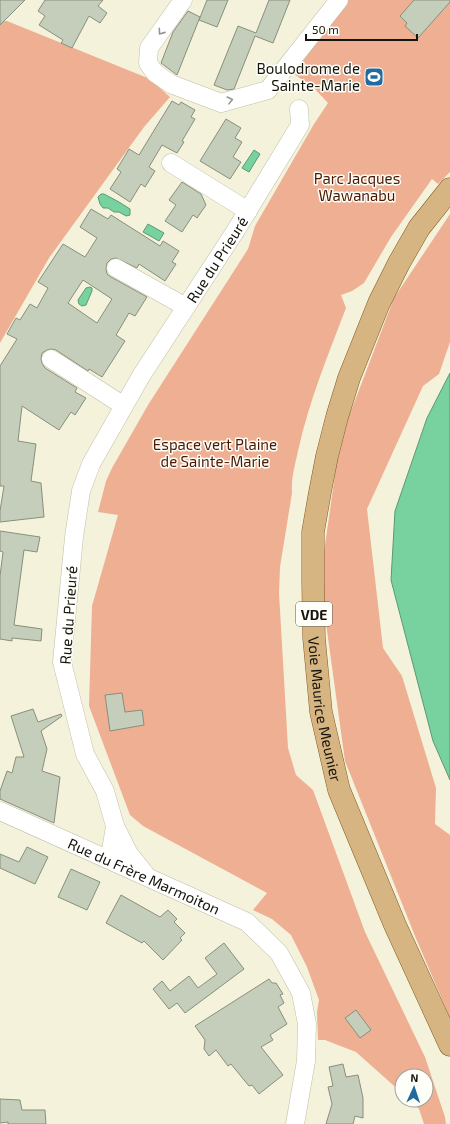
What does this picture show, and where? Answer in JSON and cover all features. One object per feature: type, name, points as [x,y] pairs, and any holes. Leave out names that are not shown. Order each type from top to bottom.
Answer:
[{"type":"main road","name":"Voie Maurice Meunier","points":[[450,189],[419,228],[399,263],[379,304],[349,378],[328,449],[313,532],[314,638],[322,712],[339,790],[395,925],[450,1044]]},
{"type":"street","points":[[183,0],[150,48],[148,63],[155,73],[171,84],[221,103],[268,90],[339,0]]},
{"type":"street","name":"Rue du Prieuré","points":[[149,879],[129,854],[115,826],[105,791],[85,754],[62,662],[74,537],[81,491],[91,464],[141,376],[248,211],[300,125],[299,109]]},
{"type":"street","name":"Rue du Prieuré","points":[[171,162],[248,211]]},
{"type":"street","name":"Rue du Prieuré","points":[[116,268],[186,307]]},
{"type":"street","points":[[51,359],[124,406]]},
{"type":"street","name":"Rue du Frère Marmoiton","points":[[0,811],[149,879],[185,893],[246,922],[279,954],[301,993],[306,1024],[306,1061],[295,1124]]},
{"type":"street","name":"Rue du Prieuré","points":[[105,858],[111,851],[115,826]]},
{"type":"green space","points":[[342,0],[450,0],[450,172],[438,184],[432,179],[391,237],[364,283],[352,291],[341,295],[346,308],[313,396],[302,432],[293,477],[292,493],[280,567],[279,593],[288,748],[296,775],[313,790],[365,932],[425,1057],[429,1068],[394,1068],[394,1086],[356,1052],[325,1040],[318,1040],[317,1012],[319,1000],[307,967],[291,935],[272,919],[253,910],[267,893],[143,826],[130,815],[89,706],[92,606],[118,515],[98,512],[106,481],[148,405],[248,249],[255,226],[314,124],[328,103],[313,87],[291,72]]},
{"type":"green space","points":[[0,21],[7,21],[150,79],[170,97],[144,127],[49,258],[0,343]]},
{"type":"green space","points":[[450,214],[450,342],[439,374],[423,386],[367,509],[383,648],[402,676],[436,788],[435,824],[450,835],[450,1018],[415,936],[345,761],[320,580],[340,440],[394,298]]},
{"type":"green space","points":[[434,1084],[446,1124],[424,1124],[418,1108],[434,1108]]},
{"type":"shaded area","points":[[254,150],[260,154],[249,172],[242,168]]},
{"type":"shaded area","points":[[101,194],[104,194],[130,209],[130,215],[126,216],[119,212],[114,212],[108,208],[103,208],[98,197]]},
{"type":"shaded area","points":[[148,224],[164,233],[159,241],[143,232]]},
{"type":"shaded area","points":[[86,288],[92,288],[92,291],[86,305],[82,306],[79,304],[78,300]]},
{"type":"shaded area","points":[[450,373],[450,780],[433,741],[391,580],[395,511],[427,418]]},
{"type":"building","points":[[0,0],[25,0],[0,25]]},
{"type":"building","points":[[45,0],[103,0],[98,6],[107,13],[100,23],[89,16],[72,48],[61,43],[63,40],[39,25],[45,16],[38,11]]},
{"type":"building","points":[[207,0],[228,0],[217,27],[199,20]]},
{"type":"building","points":[[269,0],[290,0],[273,43],[255,36],[234,89],[227,90],[214,85],[238,26],[256,33]]},
{"type":"building","points":[[414,0],[450,0],[450,2],[418,38],[405,26],[407,23],[400,16]]},
{"type":"building","points":[[188,11],[200,17],[177,75],[161,63],[173,32]]},
{"type":"building","points":[[172,101],[179,105],[181,102],[195,110],[191,117],[195,119],[177,153],[162,145],[149,167],[155,171],[145,187],[141,184],[130,202],[110,189],[121,172],[117,169],[129,149],[139,155]]},
{"type":"building","points":[[226,119],[241,128],[235,138],[242,142],[233,157],[241,162],[230,179],[200,161]]},
{"type":"building","points":[[182,182],[201,194],[206,205],[197,218],[193,215],[182,232],[165,221],[176,205],[169,200]]},
{"type":"building","points":[[91,209],[108,219],[111,215],[160,246],[163,241],[179,251],[172,262],[176,264],[165,281],[139,264],[137,268],[116,258],[111,259],[107,263],[107,274],[147,297],[135,316],[129,313],[116,335],[125,341],[102,377],[89,369],[88,371],[56,350],[51,349],[42,353],[41,359],[45,368],[77,388],[75,392],[86,398],[75,415],[71,412],[59,430],[22,406],[18,441],[36,444],[31,481],[41,483],[44,517],[0,522],[0,511],[4,486],[0,486],[0,366],[17,339],[7,334],[16,318],[20,320],[30,304],[37,308],[48,288],[38,282],[63,244],[85,257],[97,238],[80,227]],"holes":[[[83,280],[112,299],[97,323],[68,303]]]},
{"type":"building","points":[[0,531],[40,537],[37,552],[24,550],[14,625],[42,629],[41,641],[12,638],[12,641],[0,639],[0,576],[3,552],[0,551]]},
{"type":"building","points":[[122,693],[125,712],[142,710],[144,725],[110,731],[105,695]]},
{"type":"building","points":[[33,709],[38,722],[61,714],[62,716],[41,731],[47,749],[42,771],[60,777],[54,823],[0,799],[0,791],[7,771],[12,773],[16,757],[24,757],[11,716]]},
{"type":"building","points":[[27,847],[48,857],[35,884],[0,868],[0,854],[19,862]]},
{"type":"building","points":[[71,869],[100,882],[87,910],[58,897]]},
{"type":"building","points":[[121,895],[160,917],[168,910],[177,919],[174,922],[185,933],[180,938],[182,940],[163,960],[144,941],[142,943],[106,923]]},
{"type":"building","points":[[224,943],[244,969],[185,1013],[177,1003],[169,1009],[153,989],[162,981],[170,991],[189,976],[198,988],[217,974],[205,958]]},
{"type":"building","points":[[269,979],[272,983],[276,983],[283,994],[280,995],[284,1003],[278,1007],[287,1024],[270,1035],[273,1040],[261,1047],[283,1075],[259,1094],[252,1085],[249,1086],[231,1064],[228,1066],[216,1050],[209,1056],[204,1049],[205,1040],[195,1026]]},
{"type":"building","points":[[356,1010],[371,1030],[360,1038],[345,1018]]},
{"type":"building","points":[[343,1064],[346,1077],[358,1075],[363,1098],[363,1118],[355,1116],[353,1124],[326,1124],[332,1104],[328,1087],[333,1086],[329,1067]]},
{"type":"building","points":[[0,1099],[20,1100],[22,1110],[45,1110],[46,1124],[0,1123]]},
{"type":"place","name":"Boulodrome de Sainte-Marie","points":[[374,77]]},
{"type":"park label","name":"Parc Jacques Wawanabu","points":[[357,186]]},
{"type":"park label","name":"Espace vert Plaine de Sainte-Marie","points":[[215,452]]}]
